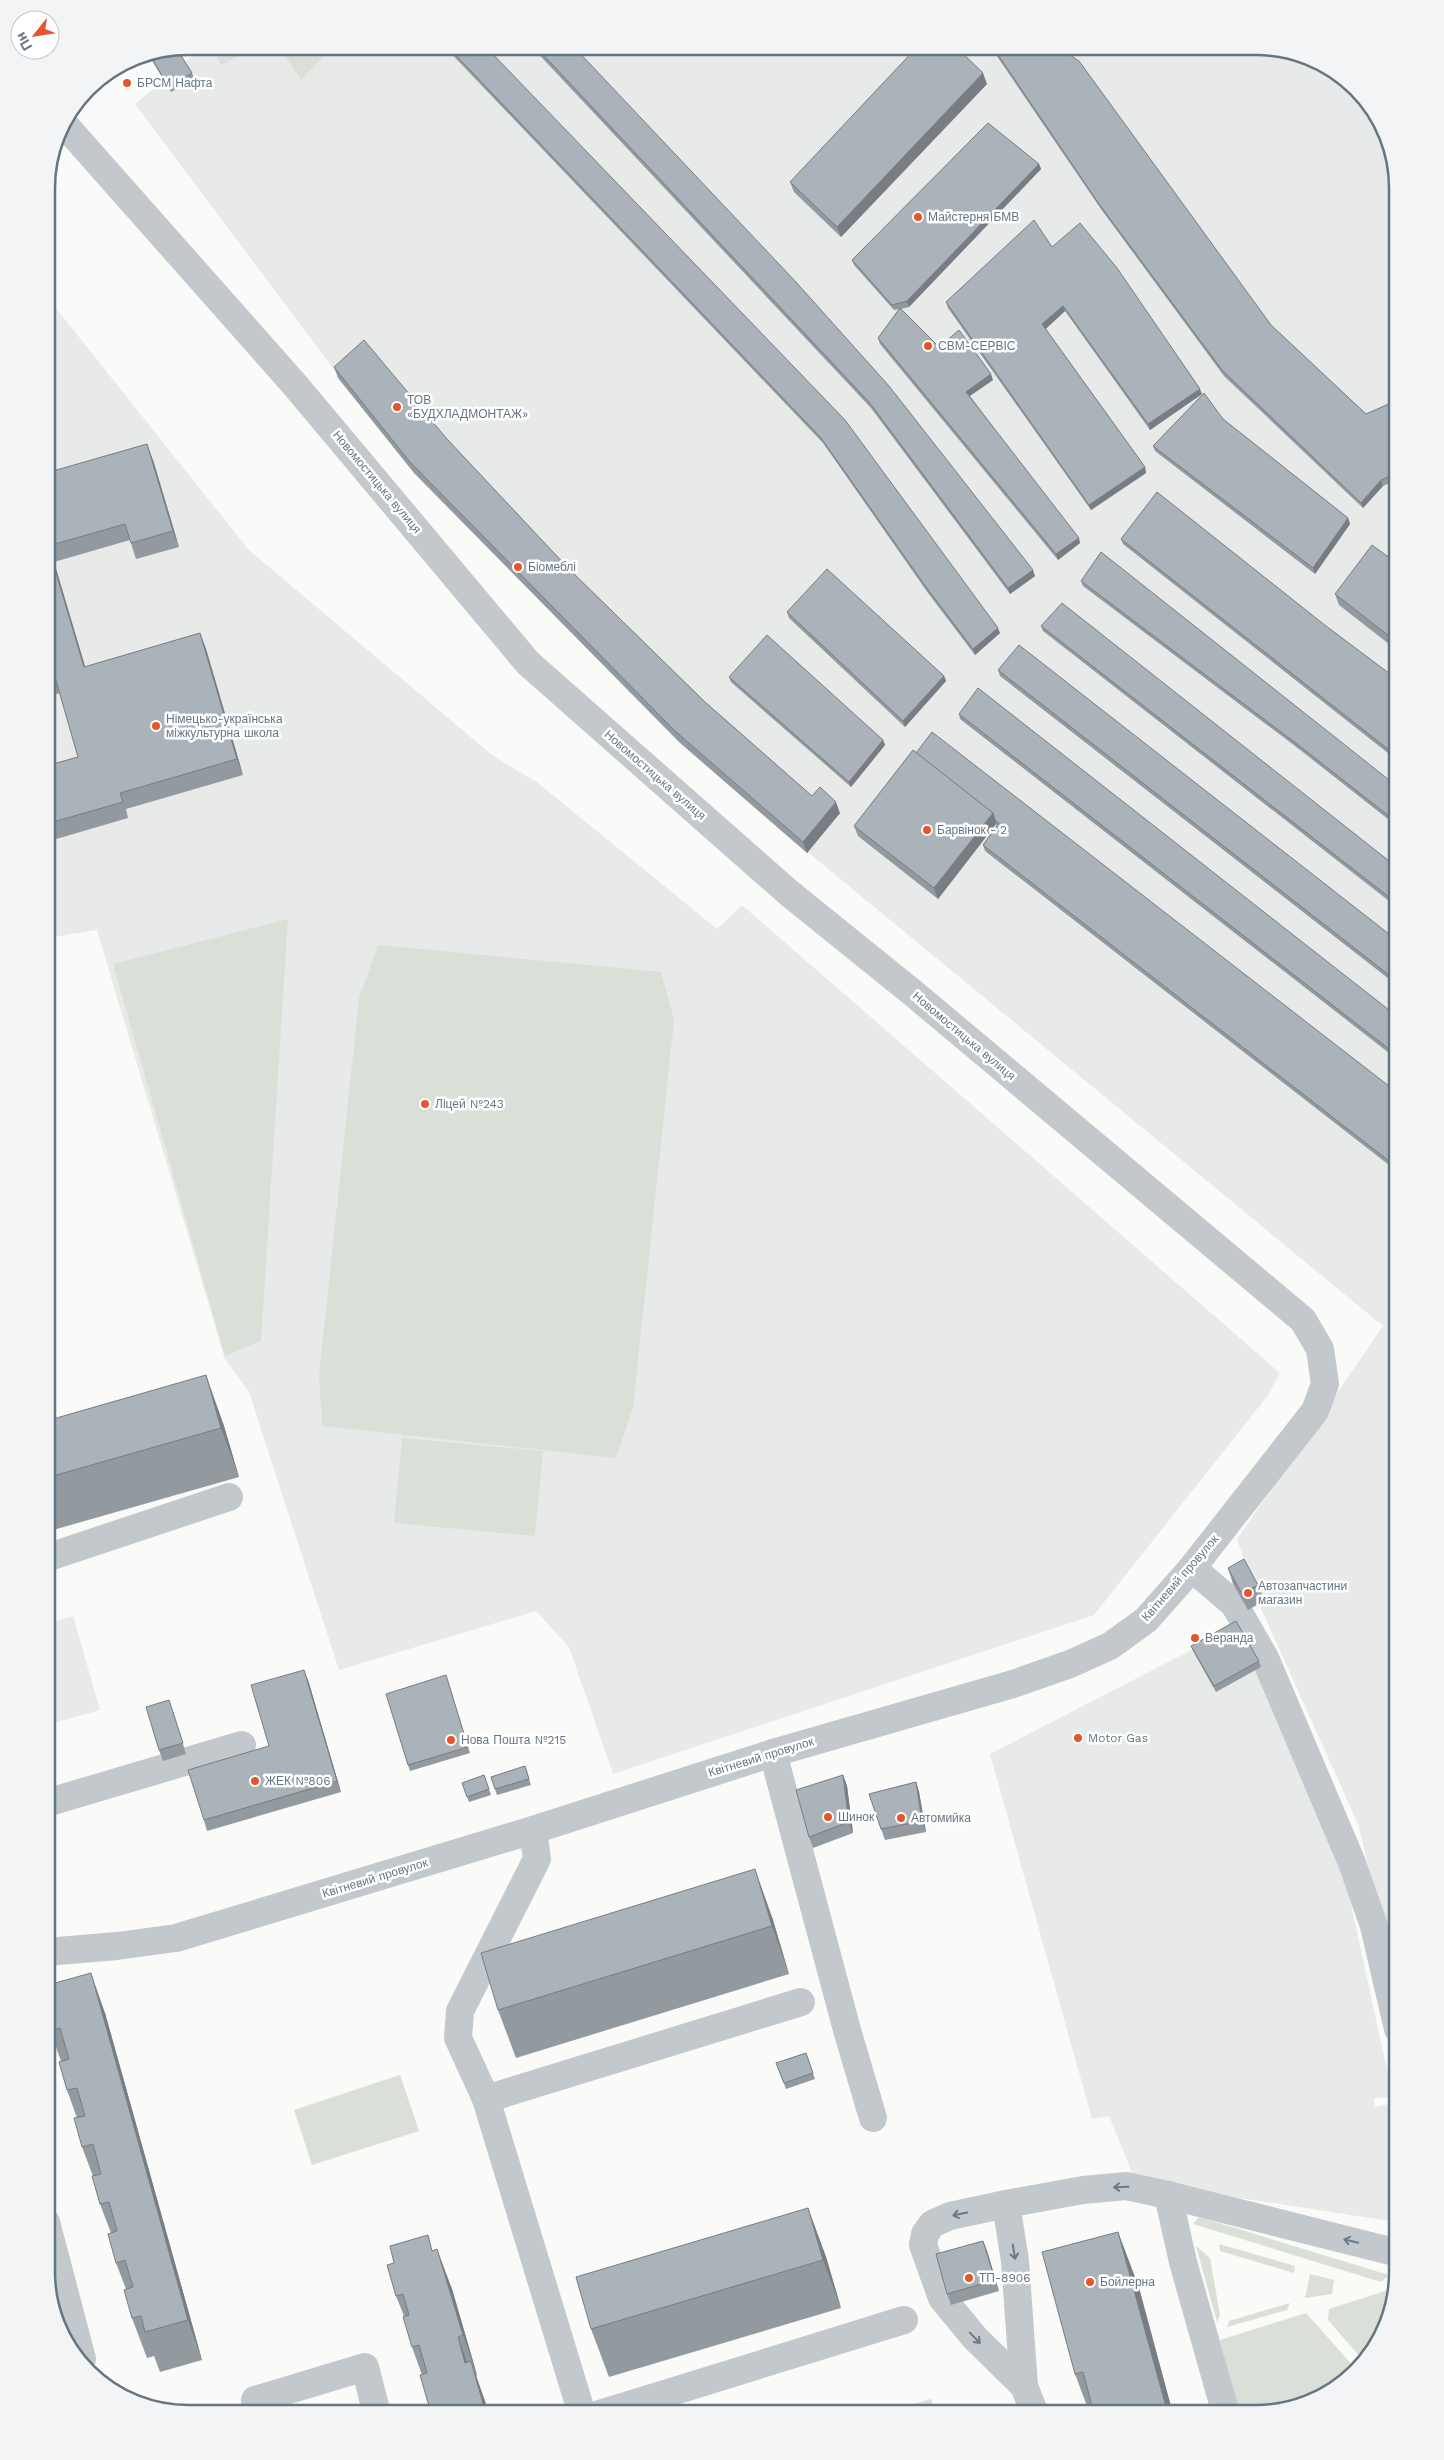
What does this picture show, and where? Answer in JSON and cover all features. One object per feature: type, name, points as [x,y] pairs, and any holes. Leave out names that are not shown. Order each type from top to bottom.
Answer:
[{"type":"street","name":"Новомостицька вулиця","points":[[69,129],[295,385],[528,663],[789,893],[913,993],[1303,1320],[1320,1349]]},
{"type":"street","name":"Квітневий провулок","points":[[55,1951],[117,1946],[176,1938],[533,1830],[773,1753],[1013,1684],[1070,1664],[1110,1646],[1146,1620],[1192,1568],[1315,1411],[1325,1384],[1320,1349]]},
{"type":"street","points":[[55,1555],[229,1497]]},
{"type":"street","points":[[1192,1568],[1234,1604],[1265,1658],[1352,1863],[1374,1926],[1389,1990]]},
{"type":"street","points":[[55,1800],[242,1745]]},
{"type":"street","points":[[773,1753],[836,1963],[873,2118]]},
{"type":"street","points":[[533,1830],[536,1859],[460,2011],[458,2038],[486,2099],[579,2405]]},
{"type":"street","points":[[486,2099],[801,2002]]},
{"type":"street","points":[[1024,2386],[974,2338],[942,2298],[923,2245],[925,2234],[932,2224],[950,2216],[1006,2204],[1083,2190],[1126,2186],[1389,2251]]},
{"type":"street","points":[[1168,2195],[1183,2262],[1223,2405]]},
{"type":"street","points":[[1006,2204],[1015,2261],[1024,2386],[1031,2405]]},
{"type":"street","points":[[55,2256],[79,2349]]},
{"type":"street","points":[[629,2405],[904,2320]]},
{"type":"street","points":[[255,2400],[364,2367],[375,2405]]},
{"type":"shaded area","name":"Барвінок - 2","points":[[194,55],[216,55],[221,64],[240,55],[284,55],[301,80],[325,55],[1264,55],[1298,62],[1330,77],[1356,100],[1367,114],[1382,146],[1388,171],[1389,188],[1389,1953],[1358,1824],[1259,1604],[1237,1539],[1383,1326],[816,859],[679,740],[338,375],[135,104]]},
{"type":"shaded area","points":[[216,55],[240,55],[221,65]]},
{"type":"shaded area","points":[[284,55],[325,55],[325,56],[301,80]]},
{"type":"shaded area","name":"Ліцей №243","points":[[55,307],[249,550],[492,755],[538,783],[717,929],[742,905],[1280,1373],[1269,1394],[1094,1615],[613,1774],[569,1647],[536,1611],[339,1670],[249,1392],[225,1359],[97,930],[55,937]]},
{"type":"shaded area","points":[[288,919],[261,1341],[225,1356],[113,964]]},
{"type":"shaded area","points":[[378,945],[661,972],[674,1020],[633,1408],[616,1458],[322,1426],[319,1376],[359,998]]},
{"type":"shaded area","points":[[402,1438],[543,1451],[535,1536],[394,1523]]},
{"type":"shaded area","points":[[73,1616],[100,1710],[55,1723],[55,1621]]},
{"type":"shaded area","points":[[1238,1626],[1344,1872],[1389,2079],[1389,2097],[1374,2098],[1375,2107],[1389,2104],[1389,2221],[1136,2182],[1109,2116],[1092,2119],[990,1754]]},
{"type":"shaded area","points":[[400,2075],[419,2131],[312,2165],[294,2110]]},
{"type":"shaded area","points":[[1199,2217],[1389,2275],[1381,2282],[1193,2224]]},
{"type":"shaded area","points":[[1219,2244],[1295,2266],[1294,2273],[1220,2251]]},
{"type":"shaded area","points":[[1196,2246],[1210,2258],[1220,2315],[1217,2322]]},
{"type":"shaded area","points":[[1310,2274],[1334,2280],[1332,2294],[1305,2298]]},
{"type":"shaded area","points":[[1385,2291],[1387,2292],[1382,2314],[1375,2331],[1359,2356],[1328,2320],[1329,2309]]},
{"type":"shaded area","points":[[1290,2303],[1287,2310],[1227,2327],[1229,2321]]},
{"type":"shaded area","points":[[1306,2313],[1352,2364],[1330,2383],[1307,2395],[1273,2404],[1237,2405],[1220,2340]]},
{"type":"shaded area","points":[[931,2399],[933,2405],[910,2405]]},
{"type":"building","points":[[181,55],[192,73],[169,87],[153,60]]},
{"type":"building","points":[[456,55],[494,55],[845,420],[998,628],[973,649],[926,587],[821,438]]},
{"type":"building","points":[[543,55],[582,55],[795,281],[889,386],[1033,570],[1008,588],[869,402]]},
{"type":"building","points":[[910,55],[964,55],[983,73],[837,227],[790,182]]},
{"type":"building","points":[[998,55],[1070,55],[1079,61],[1271,325],[1366,414],[1389,404],[1389,477],[1381,480],[1361,503],[1222,370],[1099,204]]},
{"type":"building","points":[[988,123],[1039,164],[907,301],[892,305],[852,260]]},
{"type":"building","points":[[1034,220],[1052,247],[1080,223],[1117,268],[1200,389],[1148,424],[1063,306],[1042,324],[1145,467],[1089,505],[946,302]]},
{"type":"building","points":[[900,308],[939,347],[959,330],[991,374],[966,392],[1079,538],[1056,554],[878,338]]},
{"type":"building","points":[[364,340],[447,439],[569,569],[705,702],[812,796],[820,787],[836,802],[803,842],[675,731],[410,462],[334,367]]},
{"type":"building","points":[[1204,393],[1223,419],[1348,518],[1313,568],[1153,446]]},
{"type":"building","points":[[147,444],[173,531],[131,543],[125,524],[55,544],[55,470]]},
{"type":"building","points":[[1157,492],[1326,626],[1389,673],[1389,750],[1121,539]]},
{"type":"building","points":[[1372,545],[1389,557],[1389,636],[1335,594]]},
{"type":"building","points":[[1101,552],[1389,780],[1389,816],[1297,744],[1081,581]]},
{"type":"building","points":[[827,569],[944,676],[903,721],[787,612]]},
{"type":"building","points":[[55,570],[84,667],[200,633],[237,759],[120,793],[123,802],[55,821],[55,763],[78,757],[55,677]]},
{"type":"building","points":[[1062,603],[1389,861],[1389,897],[1041,626]]},
{"type":"building","points":[[767,635],[883,740],[849,782],[729,677]]},
{"type":"building","points":[[1019,645],[1389,934],[1389,975],[998,670]]},
{"type":"building","points":[[978,688],[1389,1010],[1389,1049],[959,714]]},
{"type":"building","points":[[932,732],[1389,1086],[1389,1161],[983,845],[999,823],[995,820],[993,813],[916,753]]},
{"type":"building","name":"Барвінок - 2","points":[[913,750],[993,813],[934,888],[854,826]]},
{"type":"building","points":[[206,1375],[221,1428],[55,1475],[55,1418]]},
{"type":"building","points":[[1244,1559],[1258,1585],[1242,1594],[1228,1568]]},
{"type":"building","points":[[1236,1621],[1259,1661],[1214,1686],[1191,1646]]},
{"type":"building","points":[[304,1670],[337,1781],[204,1820],[188,1770],[269,1746],[251,1685]]},
{"type":"building","points":[[446,1675],[468,1747],[408,1765],[386,1694]]},
{"type":"building","points":[[169,1700],[183,1743],[159,1750],[146,1707]]},
{"type":"building","points":[[525,1766],[529,1779],[495,1789],[491,1777]]},
{"type":"building","points":[[484,1775],[489,1789],[467,1797],[462,1783]]},
{"type":"building","name":"Шинок","points":[[843,1775],[849,1822],[809,1837],[796,1790]]},
{"type":"building","name":"Автомийка","points":[[916,1782],[922,1821],[881,1829],[869,1794]]},
{"type":"building","points":[[755,1869],[772,1926],[498,2010],[481,1953]]},
{"type":"building","points":[[91,1973],[188,2320],[145,2332],[141,2316],[132,2318],[124,2290],[133,2287],[125,2260],[116,2263],[108,2234],[117,2231],[109,2202],[100,2204],[92,2176],[101,2174],[93,2144],[82,2147],[74,2118],[85,2116],[77,2088],[67,2090],[59,2062],[69,2059],[60,2028],[55,2030],[55,1983]]},
{"type":"building","points":[[806,2053],[813,2073],[784,2083],[776,2063]]},
{"type":"building","points":[[808,2208],[823,2260],[591,2329],[576,2277]]},
{"type":"building","points":[[1118,2232],[1166,2405],[1092,2405],[1083,2372],[1075,2374],[1042,2252]]},
{"type":"building","points":[[428,2235],[432,2251],[437,2249],[463,2335],[458,2337],[465,2363],[471,2361],[483,2405],[429,2405],[420,2375],[427,2373],[419,2345],[412,2347],[403,2317],[409,2315],[403,2294],[396,2296],[387,2265],[394,2263],[390,2246]]},
{"type":"building","name":"ТП-8906","points":[[983,2241],[995,2280],[947,2294],[936,2254]]},
{"type":"place","name":"БРСМ Нафта","points":[[127,83]]},
{"type":"place","name":"Майстерня БМВ","points":[[918,217]]},
{"type":"place","name":"СВМ-СЕРВІС","points":[[928,346]]},
{"type":"place","name":"ТОВ «БУДХЛАДМОНТАЖ»","points":[[397,407]]},
{"type":"place","name":"Біомеблі","points":[[518,567]]},
{"type":"place","name":"Німецько-українська міжкультурна школа","points":[[156,726]]},
{"type":"place","name":"Барвінок - 2","points":[[927,830]]},
{"type":"place","name":"Ліцей №243","points":[[425,1104]]},
{"type":"place","name":"Автозапчастини магазин","points":[[1248,1593]]},
{"type":"place","name":"Веранда","points":[[1195,1638]]},
{"type":"place","name":"Motor Gas","points":[[1078,1738]]},
{"type":"place","name":"Нова Пошта №215","points":[[451,1740]]},
{"type":"place","name":"ЖЕК №806","points":[[255,1781]]},
{"type":"place","name":"Шинок","points":[[828,1817]]},
{"type":"place","name":"Автомийка","points":[[901,1818]]},
{"type":"place","name":"ТП-8906","points":[[969,2278]]},
{"type":"place","name":"Бойлерна","points":[[1090,2282]]}]
